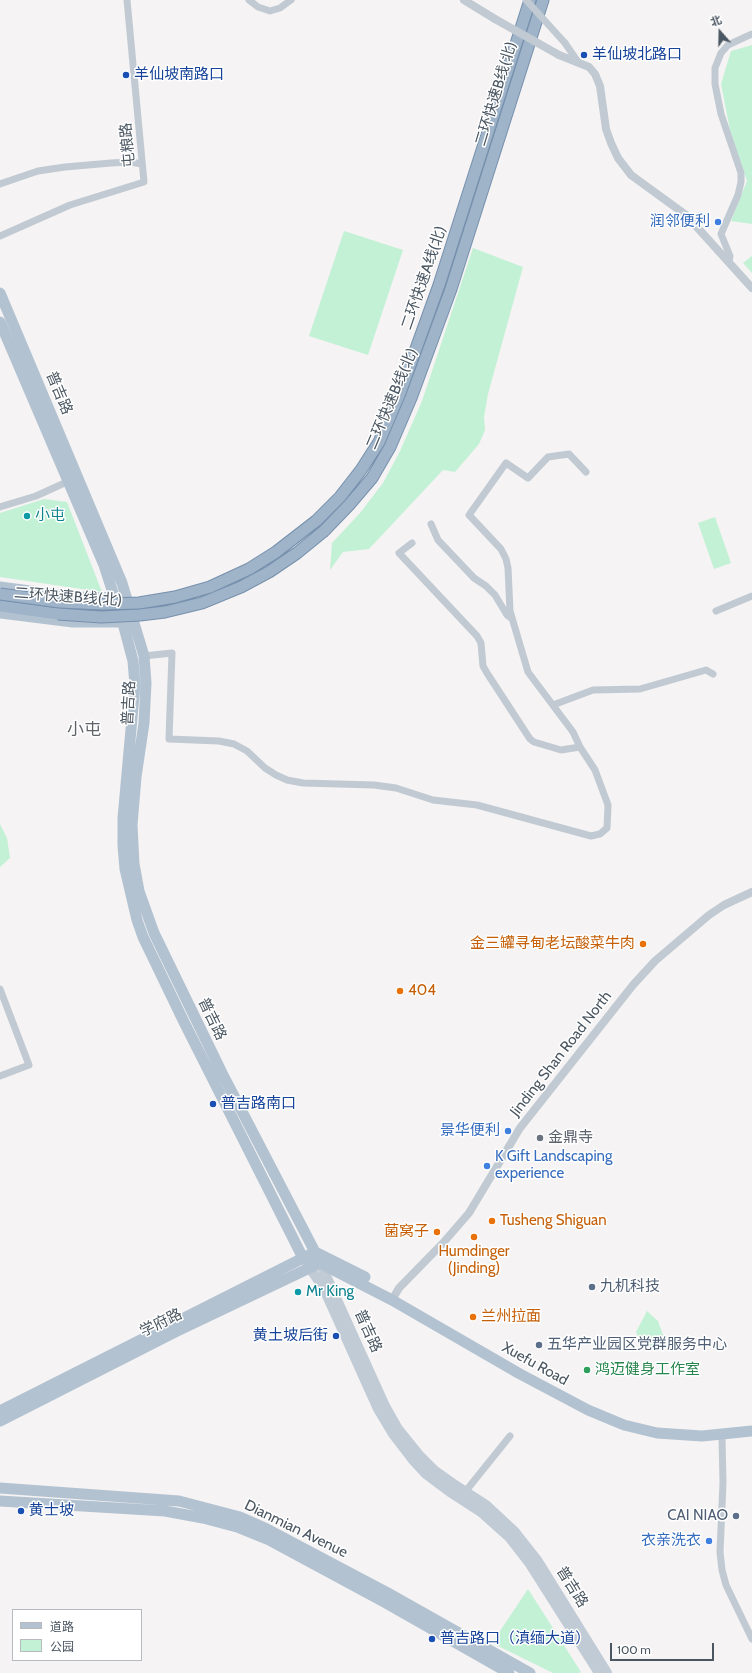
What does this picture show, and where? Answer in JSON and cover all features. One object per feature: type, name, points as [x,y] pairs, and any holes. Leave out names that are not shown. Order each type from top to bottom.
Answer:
[{"type":"highway","name":"二环快速A线(北)","points":[[0,594],[60,602],[102,604],[163,600],[198,591],[229,579],[262,561],[289,543],[316,521],[351,484],[379,442],[400,393],[439,285],[530,0]]},
{"type":"highway","name":"二环快速B线(北)","points":[[0,608],[126,620],[178,609],[227,593],[255,580],[278,566],[324,531],[349,505],[372,478],[390,447],[411,398],[451,289],[543,0]]},
{"type":"highway","points":[[0,589],[60,602]]},
{"type":"main road","name":"普吉路","points":[[0,293],[122,583],[121,598]]},
{"type":"main road","name":"普吉路","points":[[0,322],[104,565],[121,598],[126,620],[133,661],[135,685],[123,818],[125,869],[131,900],[143,937],[302,1258]]},
{"type":"main road","points":[[0,589],[60,595],[121,598]]},
{"type":"main road","points":[[0,613],[73,622],[126,620]]},
{"type":"main road","name":"普吉路","points":[[126,620],[144,656],[146,683],[144,723],[136,777],[132,825],[134,864],[139,891],[154,933],[222,1074],[315,1252],[315,1265],[324,1289],[378,1409],[393,1434],[426,1474],[481,1512],[509,1537],[530,1564],[599,1673]]},
{"type":"main road","points":[[315,1252],[394,1296]]},
{"type":"main road","name":"学府路","points":[[0,1421],[105,1363],[315,1252]]},
{"type":"main road","points":[[302,1258],[315,1265]]},
{"type":"main road","name":"普吉路","points":[[315,1265],[385,1406],[398,1429],[419,1455],[434,1470],[486,1505],[519,1537],[537,1560],[607,1673]]},
{"type":"main road","name":"学府路","points":[[0,1402],[106,1349],[173,1328],[315,1265]]},
{"type":"main road","name":"Xuefu Road","points":[[315,1265],[394,1296],[513,1370],[588,1410],[624,1425],[657,1433],[702,1436],[722,1436],[752,1431]]},
{"type":"main road","points":[[0,1429],[124,1366],[173,1328]]},
{"type":"main road","name":"学府路","points":[[0,1411],[105,1363]]},
{"type":"main road","name":"Dianmian Avenue","points":[[0,1488],[179,1501],[240,1517],[267,1529],[381,1590],[530,1673]]},
{"type":"main road","name":"Dianmian Avenue","points":[[0,1501],[165,1511],[203,1518],[237,1527],[268,1540],[384,1602],[509,1673]]},
{"type":"street","name":"屯粮路","points":[[0,236],[70,205],[144,182],[127,0]]},
{"type":"street","points":[[249,0],[258,7],[270,11],[280,8],[291,0]]},
{"type":"street","points":[[464,0],[559,55],[589,67],[595,74],[600,86],[606,129],[618,158],[631,175],[686,215],[752,288]]},
{"type":"street","points":[[526,0],[566,43],[578,62]]},
{"type":"street","points":[[729,262],[730,256],[721,234],[738,195],[741,182],[741,173],[720,107],[715,84],[715,68],[721,53],[728,45],[752,34]]},
{"type":"street","points":[[0,184],[38,171],[65,167],[130,162],[142,164]]},
{"type":"street","points":[[144,656],[172,653],[169,739],[219,741],[234,744],[247,750],[265,768],[276,776],[287,780],[302,783],[374,785],[396,788],[433,800],[477,806],[591,836],[600,834],[607,828],[608,805],[595,770],[580,747],[573,732],[528,672],[510,606],[508,568],[506,559],[501,549],[469,515],[506,463],[528,478],[548,457],[569,454],[586,472]]},
{"type":"street","points":[[0,507],[36,496],[69,481]]},
{"type":"street","points":[[431,524],[438,540],[474,578],[486,586],[495,595],[507,615],[513,619]]},
{"type":"street","points":[[412,543],[399,553],[477,636],[481,643],[483,666],[530,739],[534,742],[561,750],[580,747]]},
{"type":"street","points":[[716,611],[752,596]]},
{"type":"street","points":[[553,705],[593,690],[640,689],[706,670],[713,674]]},
{"type":"street","name":"Jinding Shan Road North","points":[[394,1296],[399,1288],[443,1243],[469,1213],[520,1128],[633,985],[655,961],[709,915],[724,905],[752,892]]},
{"type":"street","points":[[0,989],[29,1065],[0,1076]]},
{"type":"street","points":[[466,1492],[510,1436]]},
{"type":"street","points":[[722,1436],[723,1483],[720,1552],[722,1570],[726,1585],[752,1638]]},
{"type":"green space","points":[[752,45],[752,224],[731,221],[747,181],[730,130],[721,84],[731,51]]},
{"type":"green space","points":[[344,231],[403,250],[368,355],[309,336]]},
{"type":"green space","points":[[473,248],[523,267],[488,394],[484,417],[485,430],[479,444],[455,472],[443,470],[369,549],[343,552],[330,570],[332,543],[360,513],[383,483],[400,451],[422,401]]},
{"type":"green space","points":[[752,256],[752,273],[743,263]]},
{"type":"green space","points":[[44,499],[67,502],[102,592],[0,577],[0,513]]},
{"type":"green space","points":[[715,517],[731,563],[714,569],[698,523]]},
{"type":"green space","points":[[0,824],[7,838],[10,858],[0,867]]},
{"type":"green space","points":[[647,1311],[658,1321],[664,1338],[655,1349],[638,1337],[636,1332]]},
{"type":"green space","points":[[528,1589],[581,1672],[553,1673],[492,1643]]},
{"type":"place","name":"羊仙坡北路口","points":[[584,55]]},
{"type":"place","name":"羊仙坡南路口","points":[[126,75]]},
{"type":"place","name":"润邻便利","points":[[718,222]]},
{"type":"place","name":"小屯","points":[[27,516]]},
{"type":"place","name":"金三罐寻甸老坛酸菜牛肉","points":[[643,944]]},
{"type":"place","name":"404","points":[[400,991]]},
{"type":"place","name":"普吉路南口","points":[[213,1104]]},
{"type":"place","name":"景华便利","points":[[508,1131]]},
{"type":"place","name":"金鼎寺","points":[[540,1138]]},
{"type":"place","name":"K Gift Landscaping experience","points":[[487,1166]]},
{"type":"place","name":"Tusheng Shiguan","points":[[492,1221]]},
{"type":"place","name":"菌窝子","points":[[437,1232]]},
{"type":"place","name":"Humdinger (Jinding)","points":[[474,1237]]},
{"type":"place","name":"九机科技","points":[[592,1287]]},
{"type":"place","name":"Mr King","points":[[298,1292]]},
{"type":"place","name":"兰州拉面","points":[[473,1317]]},
{"type":"place","name":"黄土坡后街","points":[[336,1336]]},
{"type":"place","name":"五华产业园区党群服务中心","points":[[539,1345]]},
{"type":"place","name":"鸿迈健身工作室","points":[[587,1370]]},
{"type":"place","name":"黄士坡","points":[[21,1511]]},
{"type":"place","name":"CAI NIAO","points":[[736,1516]]},
{"type":"place","name":"衣亲洗衣","points":[[709,1541]]},
{"type":"place","name":"普吉路口（滇缅大道）","points":[[432,1639]]},
{"type":"district","name":"小屯","points":[[84,730]]}]
